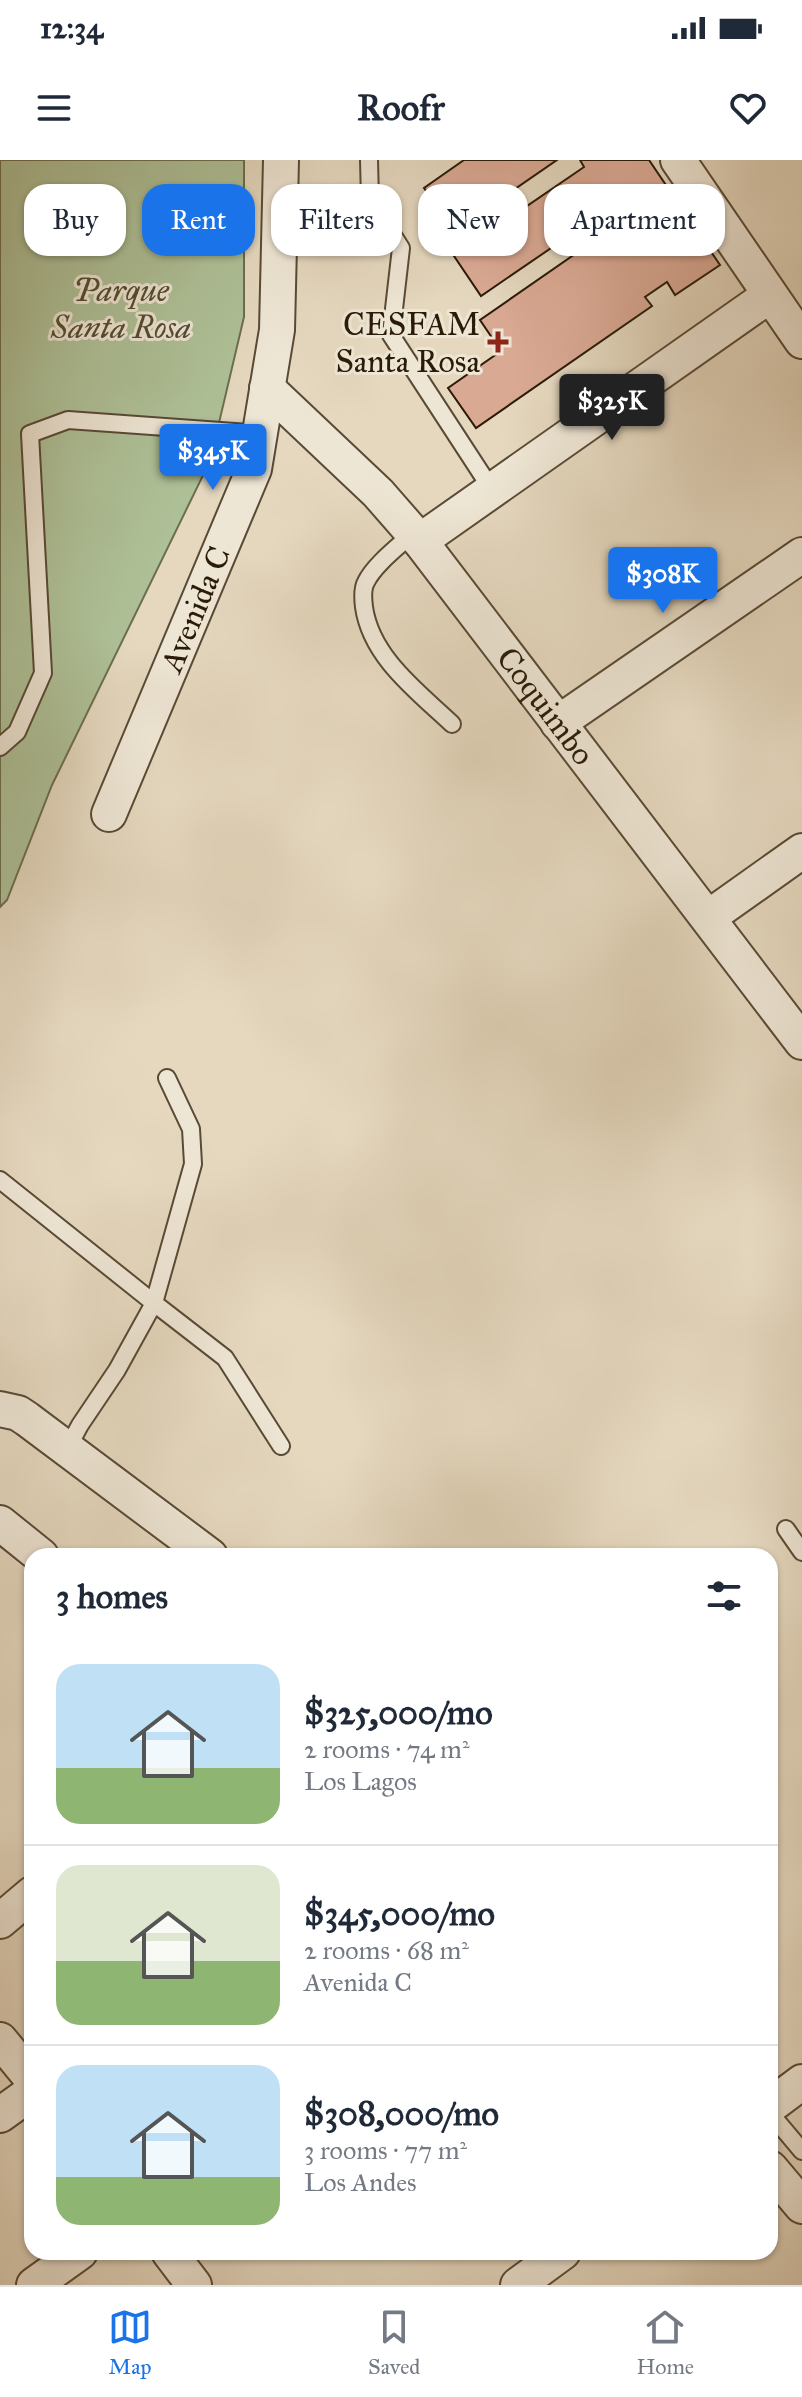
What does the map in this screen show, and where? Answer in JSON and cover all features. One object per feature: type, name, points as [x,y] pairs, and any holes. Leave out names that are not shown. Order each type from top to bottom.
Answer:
[{"type":"street","name":"Avenida C","points":[[109,814],[254,469],[277,330],[281,160]]},
{"type":"street","points":[[687,163],[802,341]]},
{"type":"street","points":[[416,537],[492,490],[770,295]]},
{"type":"street","name":"Coquimbo","points":[[267,388],[378,493],[416,537],[802,1042]]},
{"type":"street","points":[[558,723],[802,555]]},
{"type":"street","points":[[709,917],[802,851]]},
{"type":"street","points":[[0,1409],[18,1413],[199,1548]]},
{"type":"street","points":[[0,1921],[24,1901]]},
{"type":"street","points":[[0,2040],[24,2069]]},
{"type":"street","points":[[778,2100],[802,2082]]},
{"type":"street","points":[[0,2115],[24,2098]]},
{"type":"street","points":[[778,2178],[802,2206]]},
{"type":"street","points":[[34,2285],[69,2260]]},
{"type":"street","points":[[175,2260],[194,2285]]},
{"type":"street","points":[[518,2285],[552,2260]]},
{"type":"lane","points":[[369,160],[370,199],[401,248],[391,335],[492,490]]},
{"type":"lane","points":[[0,747],[17,732],[43,673],[30,434],[68,420],[262,434]]},
{"type":"lane","points":[[416,537],[364,584],[366,624],[382,653],[401,676],[452,724]]},
{"type":"lane","points":[[67,1449],[117,1370],[154,1303],[193,1164],[191,1129],[167,1078]]},
{"type":"lane","points":[[0,1180],[225,1358],[281,1446]]},
{"type":"lane","points":[[786,1529],[802,1552]]},
{"type":"lane","points":[[778,2122],[802,2151]]},
{"type":"green space","name":"Parque Santa Rosa","points":[[0,160],[244,160],[244,184],[142,184],[142,256],[244,256],[244,317],[210,461],[52,785],[7,900],[0,907]]},
{"type":"building","points":[[464,160],[557,160],[522,184],[430,184]]},
{"type":"building","points":[[580,160],[649,160],[665,184],[559,184],[584,167]]},
{"type":"building","points":[[544,194],[544,253],[481,296],[454,256],[528,256],[528,205]]},
{"type":"building","points":[[572,256],[714,256],[720,265],[675,295],[667,282],[645,297],[652,306],[476,428],[448,388],[501,351],[480,320]]},
{"type":"place","name":"CESFAM Santa Rosa","points":[[498,342]]}]
